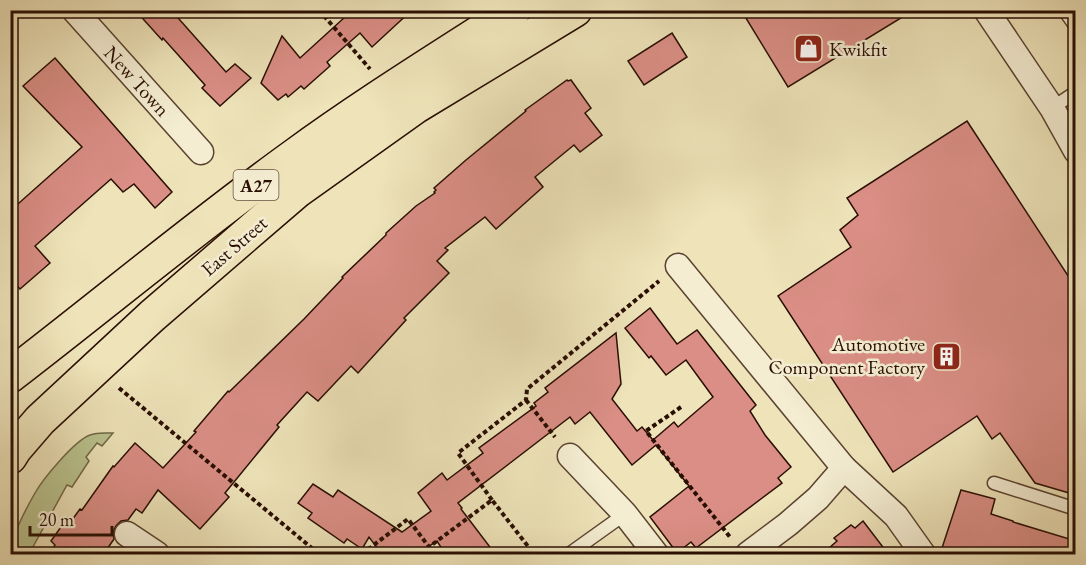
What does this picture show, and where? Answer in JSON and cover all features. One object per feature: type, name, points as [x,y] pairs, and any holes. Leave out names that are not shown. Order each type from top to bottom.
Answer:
[{"type":"main road","name":"East Street","points":[[10,376],[295,155],[388,90],[514,10]]},
{"type":"main road","name":"East Street","points":[[10,457],[40,420],[152,316],[297,191],[415,107],[575,10]]},
{"type":"street","name":"New Town","points":[[74,10],[201,152]]},
{"type":"street","points":[[986,10],[1052,108],[1076,150]]},
{"type":"street","points":[[678,266],[844,468],[896,516],[923,555]]},
{"type":"street","points":[[570,456],[625,514],[656,555]]},
{"type":"street","points":[[742,550],[788,525],[818,498],[844,468]]},
{"type":"street","points":[[127,534],[157,555]]},
{"type":"lane","points":[[1064,10],[1076,27]]},
{"type":"lane","points":[[1052,108],[1076,92]]},
{"type":"lane","points":[[994,483],[1076,509]]},
{"type":"lane","points":[[569,555],[625,514]]},
{"type":"path","points":[[319,10],[388,90]]},
{"type":"path","points":[[570,456],[526,400],[527,389],[678,266]]},
{"type":"path","points":[[121,390],[319,555]]},
{"type":"path","points":[[526,400],[458,453],[534,555]]},
{"type":"path","points":[[681,407],[646,431],[742,550]]},
{"type":"path","points":[[362,555],[408,519],[429,547],[492,500]]},
{"type":"green space","points":[[96,433],[113,433],[102,446],[97,443],[86,457],[89,461],[72,487],[67,485],[29,554],[11,554],[13,540],[24,514],[35,493],[52,470],[83,439]]},
{"type":"building","points":[[135,10],[171,10],[226,72],[235,64],[251,78],[220,106],[202,88],[205,85]]},
{"type":"building","points":[[339,10],[412,10],[372,47],[360,33],[327,62],[330,66],[304,89],[301,86],[288,97],[286,94],[278,100],[261,83],[282,36],[300,58],[345,17]]},
{"type":"building","name":"Kwikfit","points":[[741,10],[914,10],[788,87]]},
{"type":"building","points":[[672,33],[687,57],[644,85],[628,61]]},
{"type":"building","points":[[55,58],[172,192],[155,208],[134,184],[123,192],[111,179],[35,246],[50,263],[20,289],[10,278],[10,211],[82,147],[23,86]]},
{"type":"building","points":[[567,80],[571,80],[591,108],[585,113],[602,135],[580,152],[574,145],[535,177],[543,187],[496,229],[485,217],[445,248],[448,250],[437,261],[449,273],[404,318],[406,320],[358,373],[351,366],[318,401],[307,392],[277,425],[279,427],[225,493],[229,497],[200,529],[158,490],[142,513],[136,509],[128,520],[121,521],[116,526],[113,532],[114,539],[103,555],[48,555],[55,545],[51,541],[68,517],[72,520],[80,509],[82,510],[113,466],[135,443],[163,468],[196,432],[194,431],[228,391],[304,319],[386,233],[416,206],[435,193],[434,188],[525,110]]},
{"type":"building","name":"Automotive Component Factory","points":[[967,121],[1076,288],[1076,495],[1035,483],[1000,433],[992,439],[977,416],[893,472],[778,296],[851,247],[840,230],[858,215],[847,198]]},
{"type":"building","points":[[650,308],[677,344],[697,330],[756,405],[750,411],[765,435],[791,467],[778,478],[782,483],[696,548],[691,542],[677,553],[650,517],[689,486],[656,445],[632,465],[590,412],[575,424],[570,417],[458,503],[496,555],[446,555],[437,541],[426,548],[435,555],[371,555],[378,549],[369,537],[362,549],[347,539],[344,543],[308,518],[312,513],[298,503],[313,484],[333,497],[338,490],[402,532],[431,511],[418,493],[442,473],[447,480],[483,453],[479,448],[536,406],[534,403],[548,392],[545,388],[616,333],[621,384],[612,399],[637,431],[642,427],[653,440],[674,422],[678,427],[713,397],[686,360],[666,375],[625,328]]},
{"type":"building","points":[[961,490],[995,499],[991,514],[1076,541],[1076,555],[960,555],[942,548]]},
{"type":"building","points":[[863,521],[889,555],[821,555],[837,541],[834,538],[851,525],[855,528]]},
{"type":"place","name":"Kwikfit","points":[[808,49]]},
{"type":"place","name":"Automotive Component Factory","points":[[946,356]]}]
